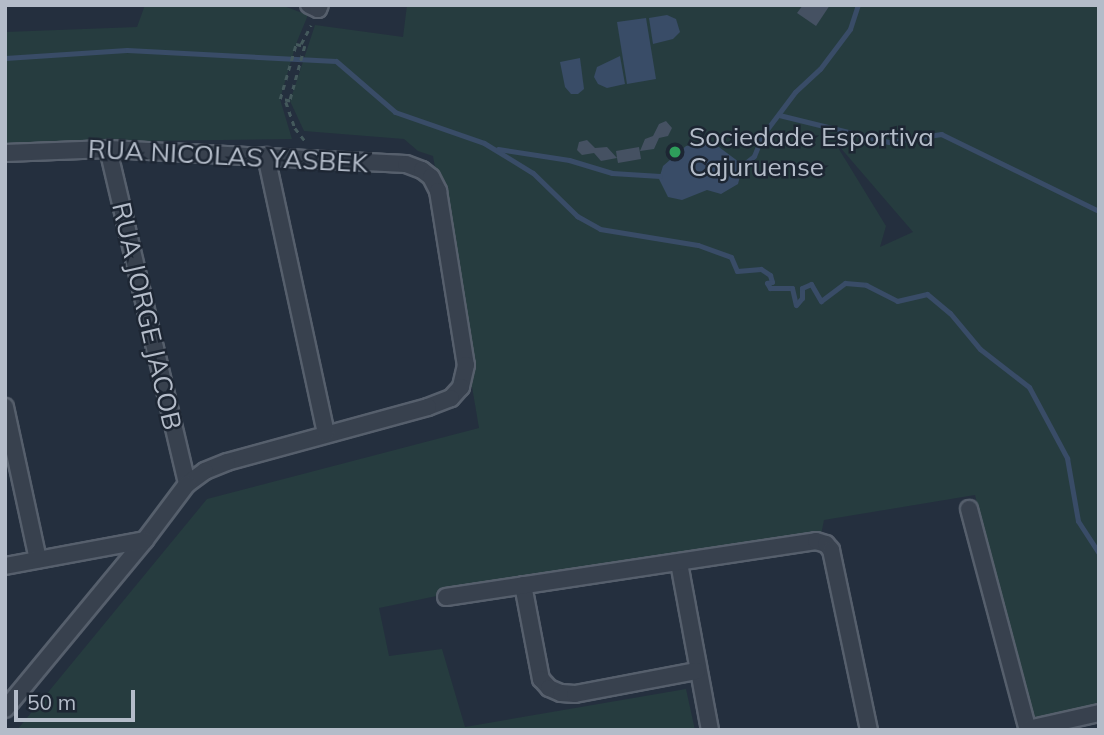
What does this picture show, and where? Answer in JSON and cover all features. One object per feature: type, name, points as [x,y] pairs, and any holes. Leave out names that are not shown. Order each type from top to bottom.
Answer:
[{"type":"street","name":"RUA NICOLAS YASBEK","points":[[5,153],[107,149],[266,156],[406,164],[431,177],[438,191],[466,365],[461,387],[452,398],[428,407],[326,434]]},
{"type":"street","name":"RUA JORGE JACOB","points":[[107,149],[187,484]]},
{"type":"street","points":[[5,709],[145,540],[187,484],[205,471],[227,463],[326,434],[266,156]]},
{"type":"street","points":[[5,407],[38,559]]},
{"type":"street","points":[[969,509],[1028,729],[1099,713]]},
{"type":"street","points":[[5,566],[145,540]]},
{"type":"street","points":[[446,597],[679,563],[804,541],[826,544],[831,550],[869,730]]},
{"type":"street","points":[[679,563],[710,730]]},
{"type":"street","points":[[523,585],[541,679],[561,693],[575,694],[697,671]]},
{"type":"path","points":[[301,45],[316,7]]},
{"type":"path","points":[[296,44],[301,45],[306,46],[290,102],[280,99],[296,44]]},
{"type":"path","points":[[286,102],[295,128],[315,159]]},
{"type":"green space","points":[[145,5],[281,5],[308,15],[296,44],[280,99],[292,139],[5,143],[5,32],[137,27]]},
{"type":"green space","points":[[407,5],[1099,5],[1099,708],[1045,721],[1028,715],[975,495],[824,520],[821,535],[514,580],[379,608],[389,656],[442,649],[465,727],[686,689],[695,730],[17,730],[207,499],[479,428],[433,156],[418,151],[404,139],[304,131],[290,101],[315,25],[403,37]],"holes":[[[839,146],[913,232],[880,247],[886,226]]]},
{"type":"water","points":[[667,15],[676,19],[680,32],[673,39],[653,44],[649,18]]},
{"type":"water","points":[[646,18],[656,79],[627,84],[617,22]]},
{"type":"water","points":[[620,56],[625,84],[607,88],[598,84],[594,77],[597,67]]},
{"type":"water","points":[[580,58],[584,89],[578,94],[571,94],[565,87],[560,62]]},
{"type":"water","points":[[715,144],[743,165],[738,184],[721,194],[707,190],[682,200],[668,197],[659,179],[663,166],[686,146]]},
{"type":"building","points":[[803,5],[830,5],[816,26],[797,13]]},
{"type":"building","points":[[666,121],[672,128],[668,136],[659,138],[654,149],[640,151],[645,139],[653,136],[659,124]]},
{"type":"building","points":[[587,140],[595,148],[607,147],[617,158],[601,161],[594,153],[582,155],[577,150],[579,142]]},
{"type":"building","points":[[639,147],[641,159],[618,163],[616,151]]},
{"type":"waterway","points":[[743,165],[754,156],[762,136],[795,92],[820,69],[850,29],[858,5]]},
{"type":"waterway","points":[[5,58],[127,50],[336,61],[395,112],[484,143],[533,173],[577,216],[600,229],[698,245],[731,257],[737,271],[761,269],[770,275],[772,282],[767,283],[770,288],[792,288],[796,305],[802,298],[802,288],[811,284],[821,301],[845,283],[866,285],[897,301],[927,294],[950,313],[980,349],[1029,387],[1067,458],[1078,521],[1099,553]]},
{"type":"waterway","points":[[779,115],[889,142],[941,134],[1099,211]]},
{"type":"waterway","points":[[498,149],[569,160],[612,173],[660,176]]},
{"type":"place","name":"Sociedade Esportiva Cajuruense","points":[[675,152]]}]
